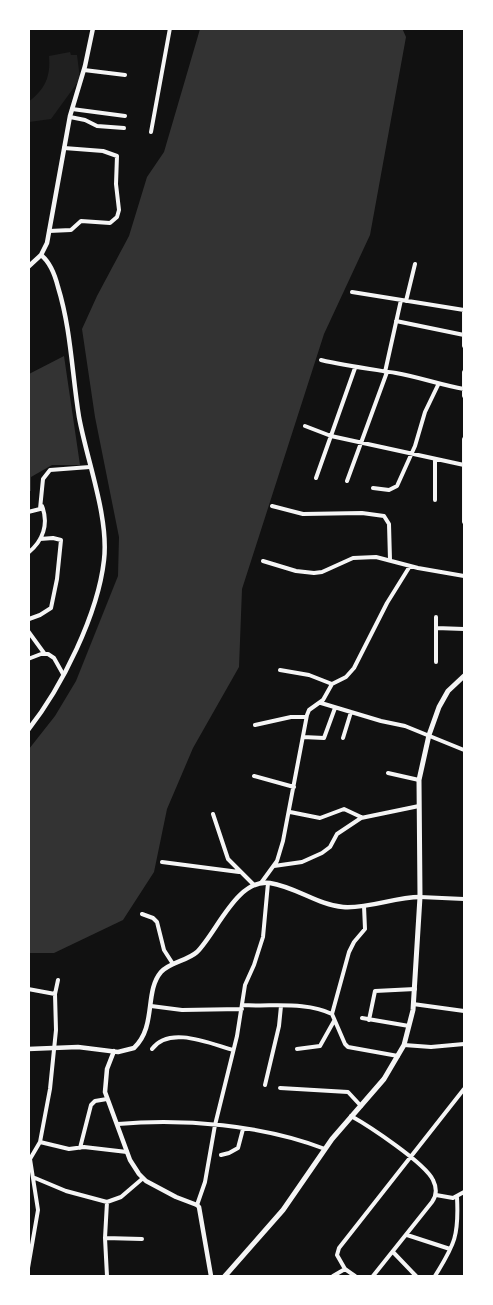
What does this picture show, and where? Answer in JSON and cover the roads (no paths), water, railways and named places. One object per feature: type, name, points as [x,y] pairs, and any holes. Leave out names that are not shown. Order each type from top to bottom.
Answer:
[{"type":"main road","points":[[225,1276],[283,1210],[325,1149],[384,1079],[404,1044],[410,1026],[415,988],[420,897],[419,780],[429,735],[443,699],[465,676]]},
{"type":"street","points":[[28,267],[45,249],[63,148],[93,28]]},
{"type":"street","points":[[151,132],[170,28]]},
{"type":"street","points":[[84,70],[125,75]]},
{"type":"street","points":[[72,109],[125,116]]},
{"type":"street","points":[[70,117],[85,120],[97,126],[124,128]]},
{"type":"street","points":[[49,231],[71,230],[81,221],[110,224],[117,217],[119,210],[116,184],[117,156],[95,150],[63,148]]},
{"type":"street","points":[[28,730],[63,674],[88,621],[105,559],[103,525],[79,414],[65,312],[54,275],[41,255]]},
{"type":"street","points":[[347,482],[386,372],[396,321],[415,264]]},
{"type":"street","points":[[352,292],[464,310],[465,346]]},
{"type":"street","points":[[396,321],[464,335]]},
{"type":"street","points":[[321,360],[464,389]]},
{"type":"street","points":[[316,478],[355,368]]},
{"type":"street","points":[[465,372],[465,396]]},
{"type":"street","points":[[373,488],[389,490],[395,488],[400,482],[438,385]]},
{"type":"street","points":[[305,426],[331,436],[464,465]]},
{"type":"street","points":[[464,522],[465,439]]},
{"type":"street","points":[[435,460],[435,500]]},
{"type":"street","points":[[28,553],[40,539],[45,522],[42,506],[43,479],[50,470],[90,467]]},
{"type":"street","points":[[28,512],[38,511],[42,506]]},
{"type":"street","points":[[272,506],[303,514],[362,513],[384,516],[389,524],[390,560]]},
{"type":"street","points":[[29,619],[51,608],[57,579],[61,540],[40,539]]},
{"type":"street","points":[[263,561],[296,571],[314,573],[322,572],[353,558],[376,557],[465,576]]},
{"type":"street","points":[[261,883],[274,866],[283,841],[309,710],[320,702],[333,684],[348,675],[357,663],[394,591],[410,566]]},
{"type":"street","points":[[436,617],[436,662]]},
{"type":"street","points":[[436,628],[465,629]]},
{"type":"street","points":[[28,631],[45,653],[54,658],[63,674]]},
{"type":"street","points":[[28,659],[45,653]]},
{"type":"street","points":[[280,670],[309,675],[333,684]]},
{"type":"street","points":[[320,702],[405,726],[465,750]]},
{"type":"street","points":[[303,737],[324,738],[335,708]]},
{"type":"street","points":[[343,738],[351,712]]},
{"type":"street","points":[[255,725],[291,717],[306,717]]},
{"type":"street","points":[[388,773],[419,780]]},
{"type":"street","points":[[254,776],[294,787]]},
{"type":"street","points":[[274,866],[302,862],[322,853],[330,847],[337,834],[361,818],[419,807]]},
{"type":"street","points":[[290,812],[320,818],[344,809],[361,818]]},
{"type":"street","points":[[213,814],[228,859],[253,884]]},
{"type":"street","points":[[162,862],[240,872]]},
{"type":"street","points":[[28,1049],[78,1047],[124,1052],[137,1044],[146,1029],[158,977],[164,969],[190,957],[199,950],[222,918],[253,884],[268,883],[333,906],[352,908],[420,897],[465,899]]},
{"type":"street","points":[[211,1276],[201,1214],[197,1205],[205,1182],[215,1125],[243,1007],[246,980],[255,965],[263,937],[268,883]]},
{"type":"street","points":[[364,906],[365,929],[351,946],[332,1014],[348,1047],[398,1056]]},
{"type":"street","points":[[142,915],[153,918],[157,922],[164,950],[173,964]]},
{"type":"street","points":[[28,1268],[38,1210],[30,1156],[40,1142],[50,1089],[56,1030],[55,994],[58,980]]},
{"type":"street","points":[[369,1020],[375,990],[415,988]]},
{"type":"street","points":[[28,989],[55,994]]},
{"type":"street","points":[[413,1004],[465,1011]]},
{"type":"street","points":[[151,1006],[182,1010],[281,1006],[315,1009],[332,1014]]},
{"type":"street","points":[[265,1085],[279,1026],[281,1006]]},
{"type":"street","points":[[362,1018],[410,1026]]},
{"type":"street","points":[[297,1049],[320,1046],[334,1020]]},
{"type":"street","points":[[152,1049],[163,1040],[190,1038],[233,1050]]},
{"type":"street","points":[[404,1044],[431,1047],[465,1044]]},
{"type":"street","points":[[114,1051],[106,1076],[105,1092],[127,1152],[142,1179],[197,1205]]},
{"type":"street","points":[[280,1088],[348,1092],[361,1106]]},
{"type":"street","points":[[355,1276],[345,1269],[337,1255],[339,1248],[465,1089]]},
{"type":"street","points":[[80,1148],[91,1105],[95,1101],[107,1099]]},
{"type":"street","points":[[351,1116],[376,1131],[433,1179],[436,1195],[373,1276]]},
{"type":"street","points":[[118,1124],[215,1125],[291,1137],[325,1149]]},
{"type":"street","points":[[221,1155],[238,1148],[243,1129]]},
{"type":"street","points":[[40,1142],[63,1148],[127,1152]]},
{"type":"street","points":[[34,1177],[66,1191],[107,1202],[121,1197],[142,1179]]},
{"type":"street","points":[[436,1195],[457,1197],[465,1192]]},
{"type":"street","points":[[435,1276],[458,1230],[457,1197]]},
{"type":"street","points":[[107,1202],[105,1238],[107,1276]]},
{"type":"street","points":[[406,1235],[450,1249]]},
{"type":"street","points":[[105,1238],[142,1239]]},
{"type":"street","points":[[393,1252],[416,1276]]},
{"type":"street","points":[[333,1276],[345,1269]]}]
